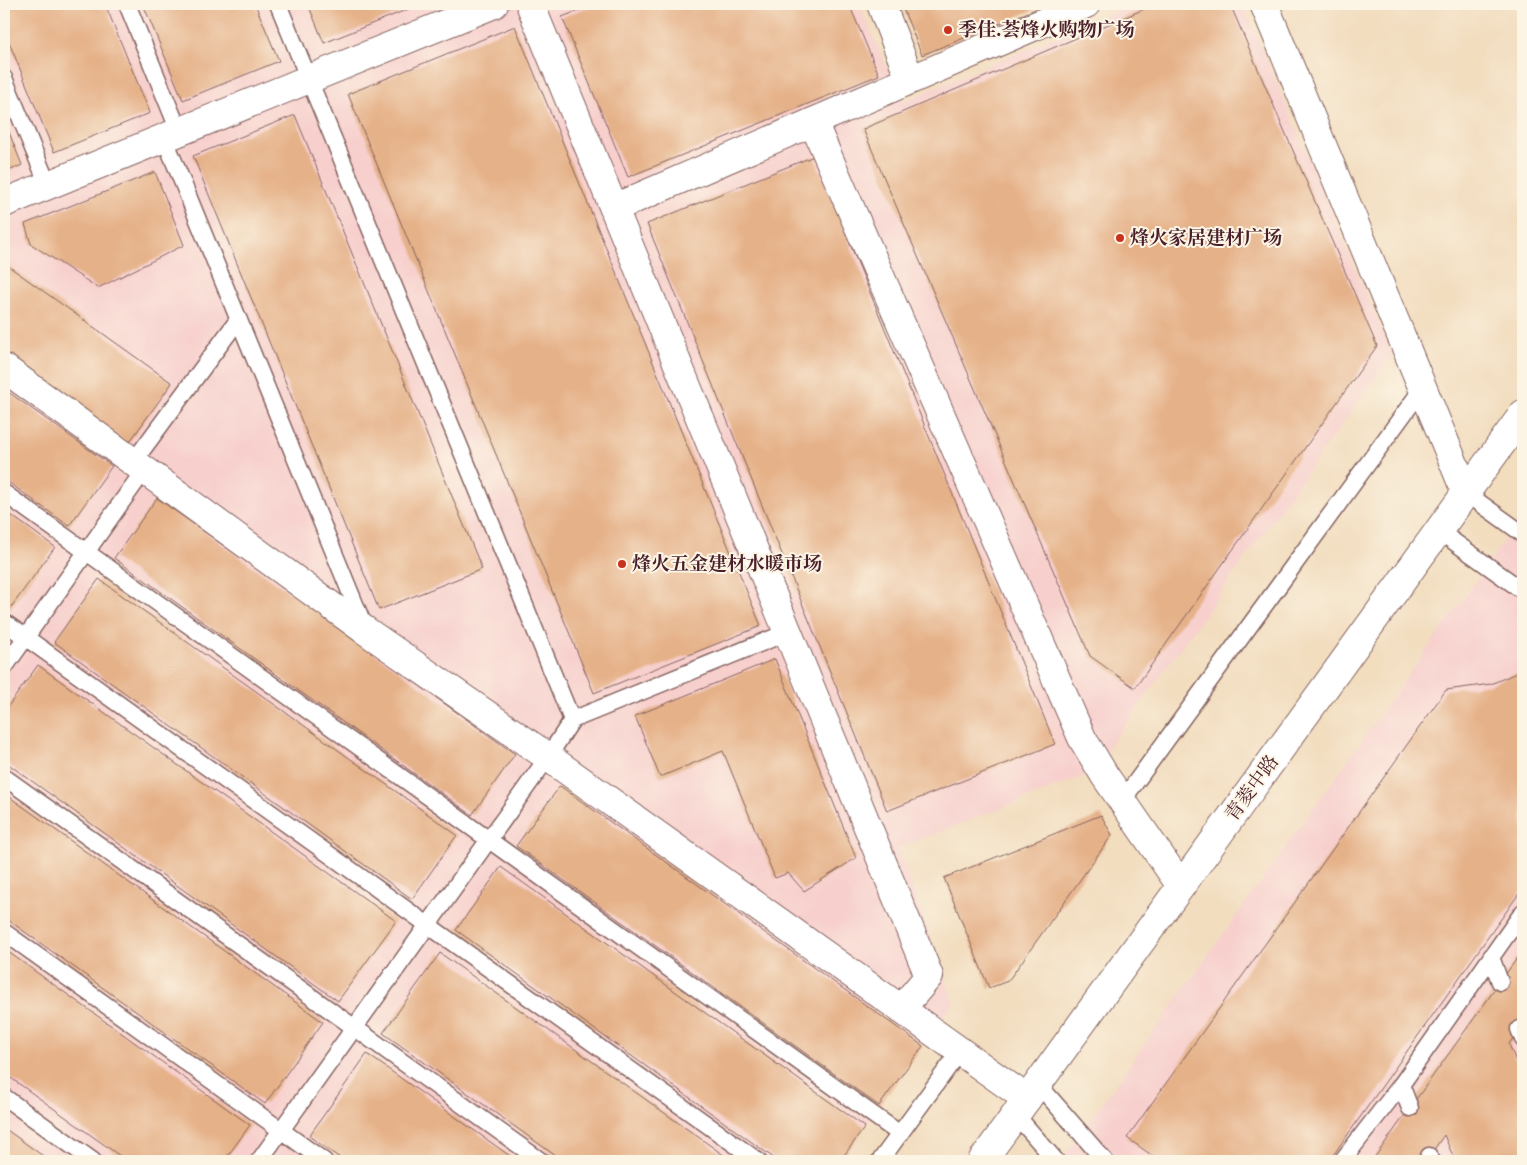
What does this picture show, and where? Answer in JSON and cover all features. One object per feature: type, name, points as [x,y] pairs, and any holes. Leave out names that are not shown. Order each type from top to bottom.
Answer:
[{"type":"street","points":[[4,203],[494,4]]},
{"type":"street","points":[[530,4],[929,976],[901,1009]]},
{"type":"street","points":[[881,4],[910,79]]},
{"type":"street","points":[[614,208],[1086,4]]},
{"type":"street","points":[[1264,4],[1466,494]]},
{"type":"street","points":[[813,122],[1082,738],[1122,801],[1181,886]]},
{"type":"street","points":[[4,368],[366,631],[548,756],[1027,1099]]},
{"type":"street","name":"青菱中路","points":[[982,1161],[1523,414]]},
{"type":"lane","points":[[127,4],[238,320],[366,631]]},
{"type":"lane","points":[[278,4],[572,720]]},
{"type":"lane","points":[[4,78],[48,185]]},
{"type":"lane","points":[[4,668],[86,552],[140,465],[238,320]]},
{"type":"lane","points":[[1122,801],[1422,389]]},
{"type":"lane","points":[[4,493],[900,1134]]},
{"type":"lane","points":[[1466,494],[1523,534]]},
{"type":"lane","points":[[1439,531],[1523,591]]},
{"type":"lane","points":[[4,622],[758,1161]]},
{"type":"lane","points":[[259,1161],[489,840],[572,720],[788,632]]},
{"type":"lane","points":[[4,777],[541,1161]]},
{"type":"lane","points":[[1342,1161],[1401,1085],[1523,912]]},
{"type":"lane","points":[[4,932],[324,1161]]},
{"type":"lane","points":[[1491,957],[1500,982]]},
{"type":"lane","points":[[880,1161],[960,1051]]},
{"type":"lane","points":[[1401,1085],[1410,1108]]},
{"type":"lane","points":[[4,1098],[93,1161]]},
{"type":"lane","points":[[1027,1099],[1056,1161]]},
{"type":"lane","points":[[1027,1099],[1105,1161]]},
{"type":"shaded area","name":"烽火五金建材水暖市场","points":[[4,4],[859,4],[902,102],[1134,4],[1243,4],[1392,354],[1090,774],[898,848],[954,1002],[840,1161],[4,1161]]},
{"type":"shaded area","points":[[1523,515],[1523,1161],[1061,1161]]},
{"type":"building","points":[[4,4],[105,4],[150,113],[54,152],[4,30]]},
{"type":"building","points":[[143,4],[255,4],[279,61],[183,100]]},
{"type":"building","points":[[308,4],[421,4],[324,43]]},
{"type":"building","points":[[596,4],[849,4],[879,75],[628,177],[562,17]]},
{"type":"building","name":"季佳.荟烽火购物广场","points":[[901,4],[1048,4],[922,55]]},
{"type":"building","name":"烽火家居建材广场","points":[[1156,4],[1230,4],[1377,346],[1135,688],[1090,656],[863,129]]},
{"type":"building","points":[[515,26],[761,626],[594,693],[348,94]]},
{"type":"building","points":[[295,115],[482,569],[379,610],[193,156]]},
{"type":"building","points":[[4,120],[22,165],[4,173]]},
{"type":"building","points":[[814,156],[1055,744],[887,811],[647,224]]},
{"type":"building","points":[[155,172],[184,245],[98,288],[31,244],[25,224]]},
{"type":"building","points":[[4,263],[172,383],[128,444],[4,356]]},
{"type":"building","points":[[4,389],[112,466],[69,526],[4,479]]},
{"type":"building","points":[[157,498],[515,754],[472,815],[114,558]]},
{"type":"building","points":[[4,510],[55,547],[9,610],[4,607]]},
{"type":"building","points":[[99,579],[457,835],[412,899],[54,642]]},
{"type":"building","points":[[775,659],[856,858],[804,891],[788,873],[775,878],[723,751],[660,777],[635,716]]},
{"type":"building","points":[[38,665],[396,921],[338,1001],[4,761],[4,712]]},
{"type":"building","points":[[1523,670],[1523,888],[1329,1161],[1160,1161],[1127,1138],[1446,690],[1491,684]]},
{"type":"building","points":[[560,786],[923,1046],[879,1106],[516,846]]},
{"type":"building","points":[[4,793],[323,1022],[265,1104],[4,917]]},
{"type":"building","points":[[1101,815],[1112,835],[1008,981],[989,988],[944,878]]},
{"type":"building","points":[[501,867],[865,1127],[840,1161],[778,1161],[456,930]]},
{"type":"building","points":[[4,949],[250,1125],[224,1161],[127,1161],[4,1073]]},
{"type":"building","points":[[1523,950],[1523,1024],[1509,1044],[1523,1079],[1523,1161],[1455,1161],[1444,1135],[1426,1161],[1372,1161]]},
{"type":"building","points":[[440,953],[732,1161],[563,1161],[383,1033]]},
{"type":"building","points":[[367,1054],[517,1161],[344,1161],[309,1136]]},
{"type":"building","points":[[4,1128],[50,1161],[4,1161]]},
{"type":"place","name":"季佳.荟烽火购物广场","points":[[948,30]]},
{"type":"place","name":"烽火家居建材广场","points":[[1120,238]]},
{"type":"place","name":"烽火五金建材水暖市场","points":[[622,564]]}]
